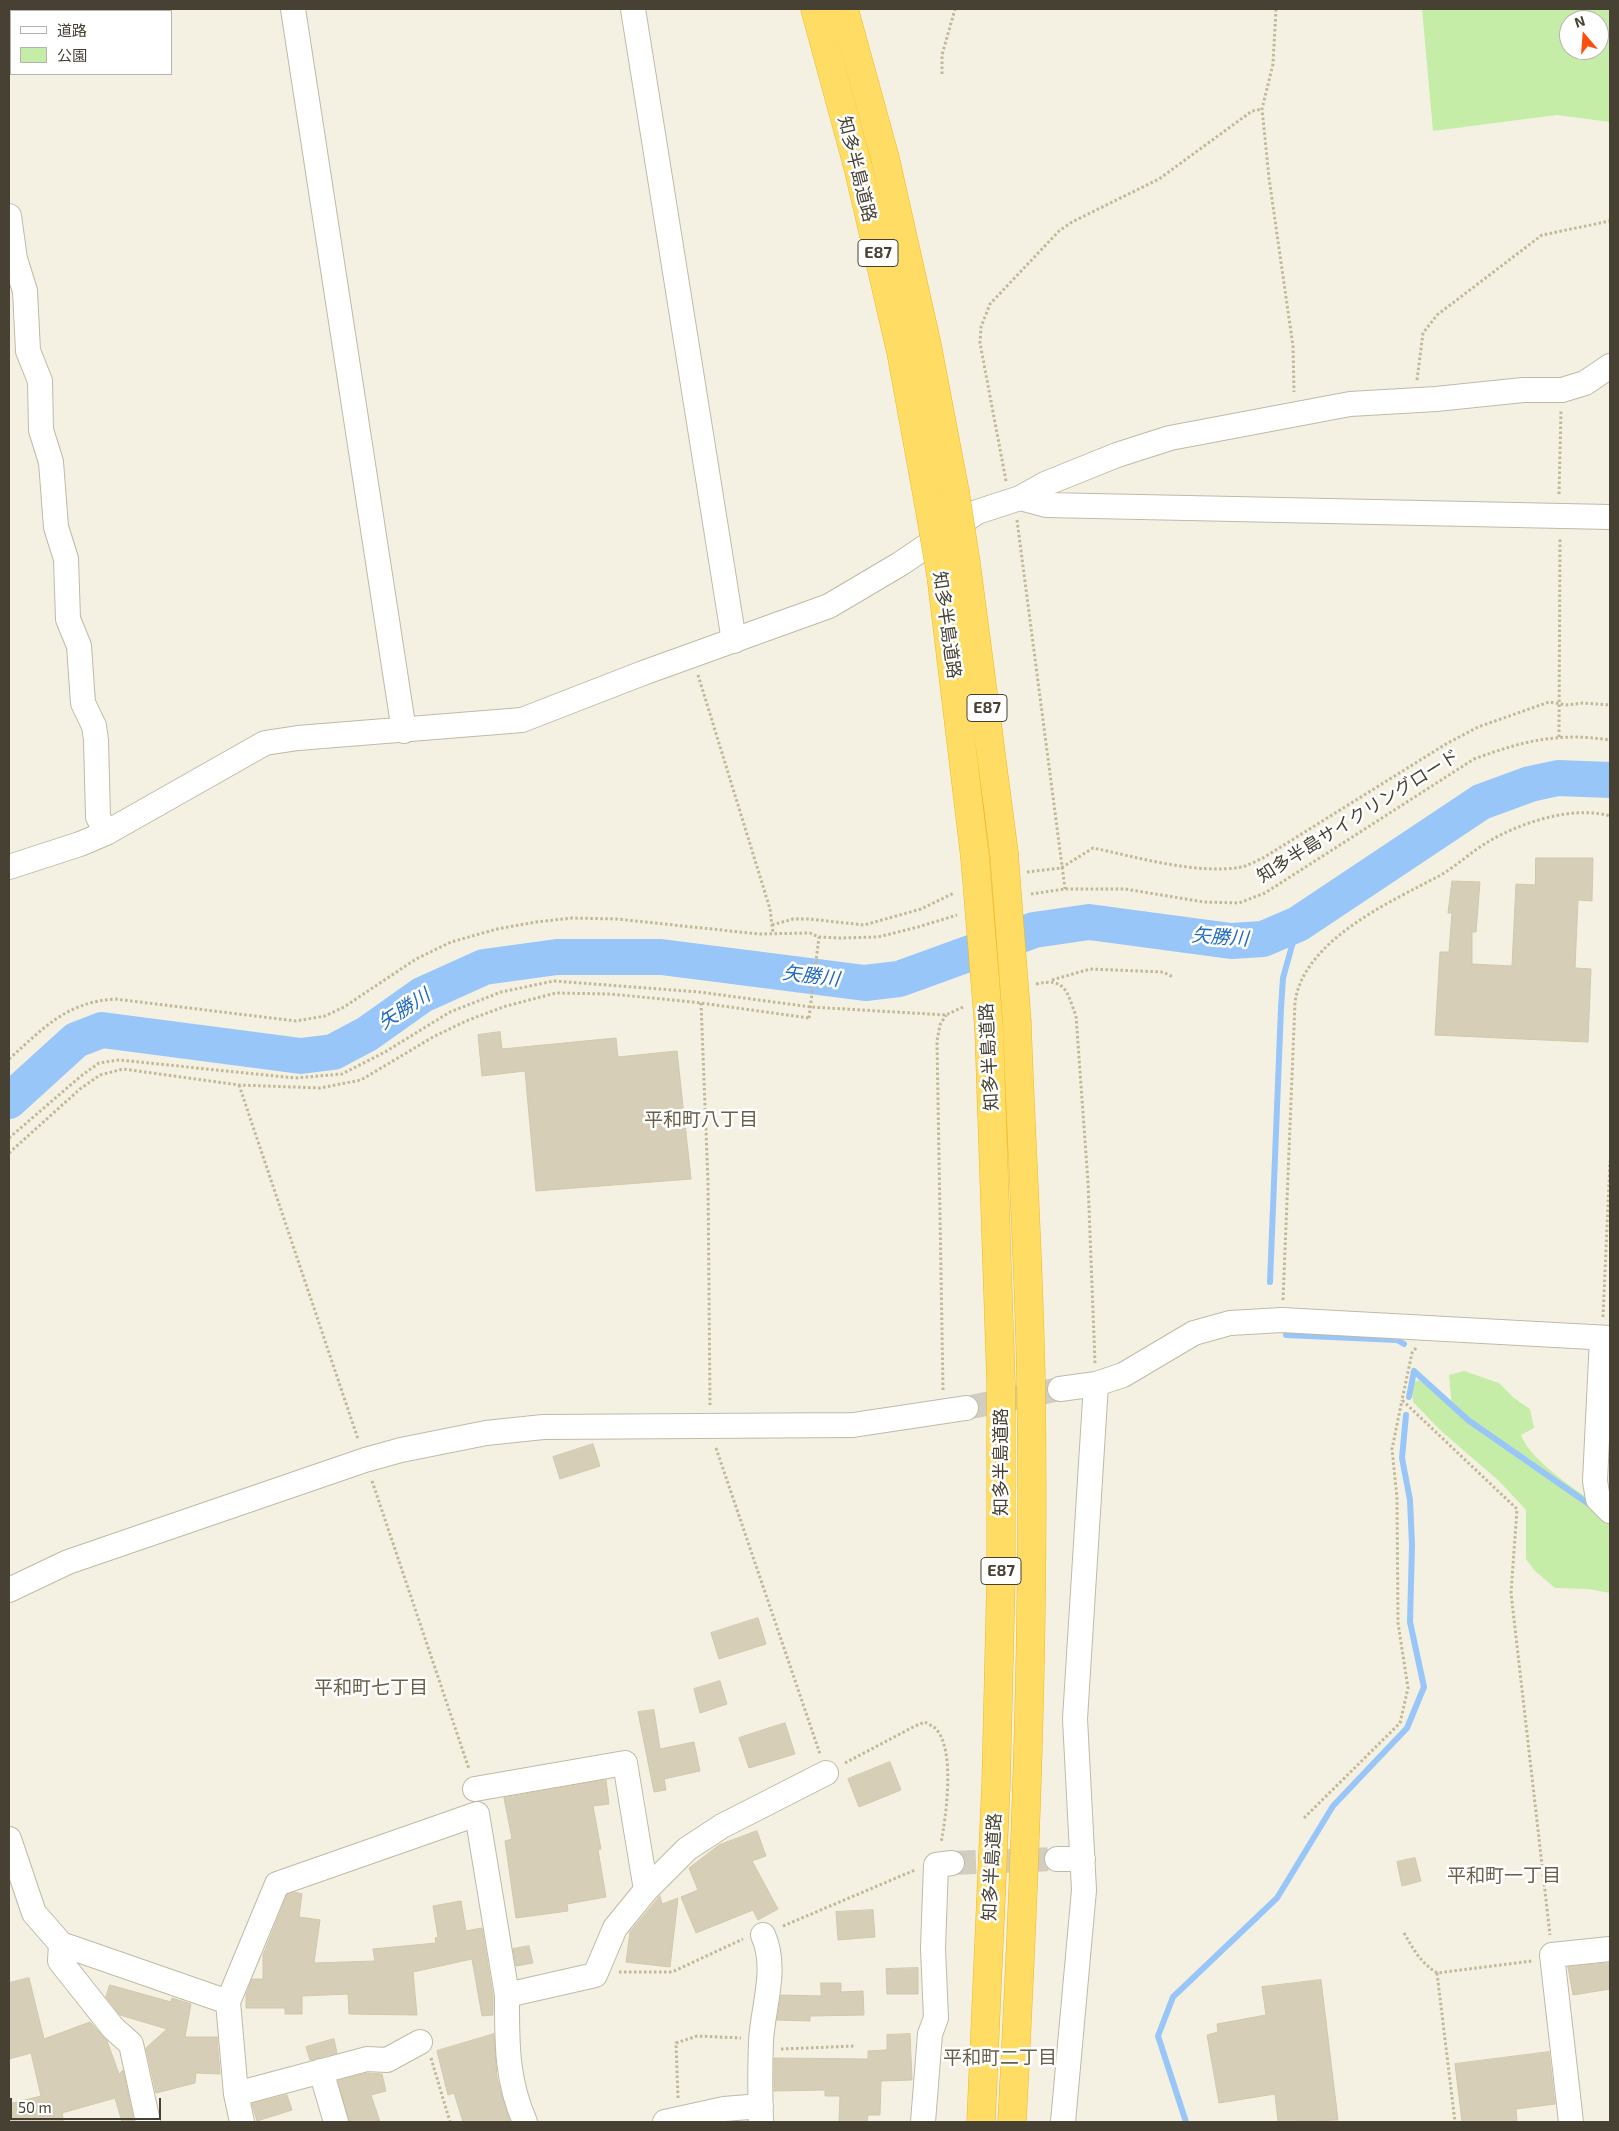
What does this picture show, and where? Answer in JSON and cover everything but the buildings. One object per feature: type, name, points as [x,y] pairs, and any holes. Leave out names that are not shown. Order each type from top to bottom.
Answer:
[{"type":"highway","name":"知多半島道路","points":[[815,9],[858,167],[901,352],[941,575],[975,858],[989,1029],[1000,1384],[1001,1578],[996,1784],[979,2119]]},
{"type":"highway","name":"知多半島道路","points":[[844,9],[886,158],[927,345],[955,492],[1011,863],[1031,1381],[1029,1749],[1012,2122]]},
{"type":"highway","points":[[1029,1749],[1045,1774],[1038,1981],[1029,2122]]},
{"type":"street","points":[[293,9],[404,731]]},
{"type":"street","points":[[634,9],[734,641]]},
{"type":"street","points":[[9,216],[15,259],[26,291],[28,351],[40,380],[40,430],[51,462],[56,527],[66,559],[68,619],[78,646],[83,703],[95,733],[98,816],[106,833]]},
{"type":"street","points":[[9,867],[80,844],[106,833],[265,744],[298,738],[404,731],[522,720],[643,673],[829,606],[900,564],[977,512],[1015,499],[1081,469],[1170,438],[1350,404],[1523,390],[1562,390],[1585,383],[1610,366]]},
{"type":"street","points":[[1015,499],[1046,505],[1610,517]]},
{"type":"street","points":[[1060,1389],[1096,1384],[1123,1375],[1194,1333],[1230,1323],[1282,1320],[1606,1338],[1595,1482],[1598,1499],[1610,1511]]},
{"type":"street","points":[[1063,2122],[1069,2038],[1080,1950],[1084,1890],[1075,1719],[1096,1384]]},
{"type":"street","points":[[9,1590],[68,1562],[365,1460],[401,1450],[486,1433],[524,1429],[599,1426],[711,1428],[853,1426],[966,1408]]},
{"type":"street","points":[[474,1788],[625,1763],[646,1890]]},
{"type":"street","points":[[507,1994],[595,1975],[615,1928],[646,1890],[687,1849],[715,1830],[826,1773]]},
{"type":"street","points":[[242,2122],[236,2094],[228,2002],[277,1884],[478,1814],[507,1994],[509,2074],[514,2098],[525,2122]]},
{"type":"street","points":[[9,1839],[34,1912],[61,1944],[228,2002]]},
{"type":"street","points":[[1057,1859],[1083,1859]]},
{"type":"street","points":[[922,2122],[930,2034],[936,2018],[933,1948],[944,1864]]},
{"type":"street","points":[[673,2120],[724,2109],[761,2114],[761,2045],[770,1964],[770,1948],[763,1935]]},
{"type":"street","points":[[61,1944],[60,1961],[113,2028],[132,2044],[148,2122]]},
{"type":"street","points":[[1571,2122],[1552,1956],[1610,1949]]},
{"type":"street","points":[[236,2094],[367,2059],[387,2060],[425,2049]]},
{"type":"street","points":[[321,2071],[336,2122]]},
{"type":"path","points":[[942,74],[943,46],[956,9]]},
{"type":"path","points":[[1276,9],[1273,64],[1262,109],[1293,346],[1295,413]]},
{"type":"path","points":[[1064,889],[1015,499],[980,343],[981,327],[990,304],[1059,231],[1072,222],[1159,179],[1252,111],[1262,109]]},
{"type":"path","points":[[1410,400],[1418,378],[1424,333],[1437,315],[1542,235],[1610,222]]},
{"type":"path","points":[[1559,737],[1562,390]]},
{"type":"path","points":[[691,657],[767,900],[773,933]]},
{"type":"path","points":[[1011,863],[1061,868],[1093,848],[1191,866],[1222,868],[1244,866],[1263,858],[1478,726],[1549,702],[1559,704],[1610,705]]},
{"type":"path","name":"知多半島サイクリングロード","points":[[1028,894],[1064,889],[1125,889],[1204,902],[1239,902],[1265,892],[1474,759],[1508,746],[1542,738],[1587,737],[1610,740]]},
{"type":"path","points":[[1282,1320],[1295,1002],[1297,988],[1306,969],[1332,942],[1375,910],[1414,886],[1440,875],[1488,842],[1522,824],[1575,814],[1610,816]]},
{"type":"path","points":[[772,925],[793,919],[864,925],[921,910],[956,892]]},
{"type":"path","points":[[9,1059],[62,1015],[78,1005],[96,1000],[115,999],[296,1020],[325,1016],[344,1007],[416,959],[451,942],[497,929],[536,922],[572,918],[617,919],[759,934],[810,933],[819,937],[878,937],[918,927],[957,914]]},
{"type":"path","points":[[9,1153],[80,1088],[100,1074],[122,1069],[239,1084],[320,1088],[361,1080],[466,1021],[506,1006],[556,993],[611,994],[702,1003],[809,1018],[819,937]]},
{"type":"path","points":[[1034,984],[1090,969],[1163,972],[1173,977]]},
{"type":"path","points":[[9,1138],[54,1098],[99,1063],[119,1060],[295,1078],[342,1074],[385,1052],[450,1012],[501,992],[554,981],[699,992],[811,1007],[946,1015],[964,1007]]},
{"type":"path","points":[[1049,981],[1059,983],[1067,991],[1076,1016],[1088,1182],[1096,1384]]},
{"type":"path","points":[[597,1971],[672,1972],[758,1932],[763,1935],[919,1868],[944,1864],[947,1760],[936,1729],[925,1722],[915,1726],[826,1773],[711,1428],[708,1182],[702,1003]]},
{"type":"path","points":[[943,1413],[937,1041],[940,1024],[946,1015]]},
{"type":"path","points":[[239,1084],[474,1788]]},
{"type":"path","points":[[1606,1338],[1610,1161]]},
{"type":"path","points":[[1304,1818],[1400,1723],[1408,1688],[1398,1623],[1397,1498],[1392,1449],[1412,1353],[1429,1329]]},
{"type":"path","points":[[1402,1400],[1517,1509],[1511,1593],[1552,1956],[1437,1973],[1428,1967],[1416,1954],[1404,1933]]},
{"type":"path","points":[[1437,1973],[1455,2122]]},
{"type":"path","points":[[673,2120],[676,2043],[697,2036],[761,2045],[855,2046]]},
{"type":"path","points":[[425,2049],[450,2122]]},
{"type":"green space","points":[[1422,9],[1610,9],[1610,122],[1557,115],[1433,131]]},
{"type":"green space","points":[[1464,1371],[1499,1383],[1514,1398],[1530,1409],[1534,1428],[1521,1435],[1527,1446],[1547,1468],[1610,1514],[1610,1593],[1589,1589],[1555,1588],[1535,1571],[1526,1559],[1526,1510],[1499,1481],[1440,1430],[1413,1402],[1412,1382],[1420,1380],[1452,1408],[1449,1375]]},
{"type":"waterway","name":"矢勝川","points":[[9,1101],[76,1040],[102,1030],[301,1056],[333,1052],[367,1034],[422,995],[484,967],[557,957],[661,957],[865,983],[899,979],[1034,930],[1089,922],[1231,941],[1263,939],[1298,924],[1481,802],[1530,784],[1558,778],[1610,780]]},
{"type":"waterway","points":[[1270,1282],[1283,978],[1298,924]]},
{"type":"waterway","points":[[1286,1335],[1397,1340],[1404,1344]]},
{"type":"waterway","points":[[1414,1371],[1468,1420],[1593,1507]]},
{"type":"waterway","points":[[1409,1397],[1414,1371]]},
{"type":"waterway","points":[[1186,2122],[1158,2036],[1173,1997],[1277,1898],[1333,1806],[1407,1728],[1424,1687],[1410,1622],[1412,1545],[1410,1500],[1402,1458],[1406,1415]]},
{"type":"tunnel","points":[[966,1408],[1060,1389]]},
{"type":"tunnel","points":[[952,1863],[1057,1859]]},
{"type":"district","name":"平和町八丁目","points":[[701,1120]]},
{"type":"district","name":"平和町七丁目","points":[[371,1688]]},
{"type":"district","name":"平和町一丁目","points":[[1504,1876]]},
{"type":"district","name":"平和町二丁目","points":[[1000,2058]]}]
